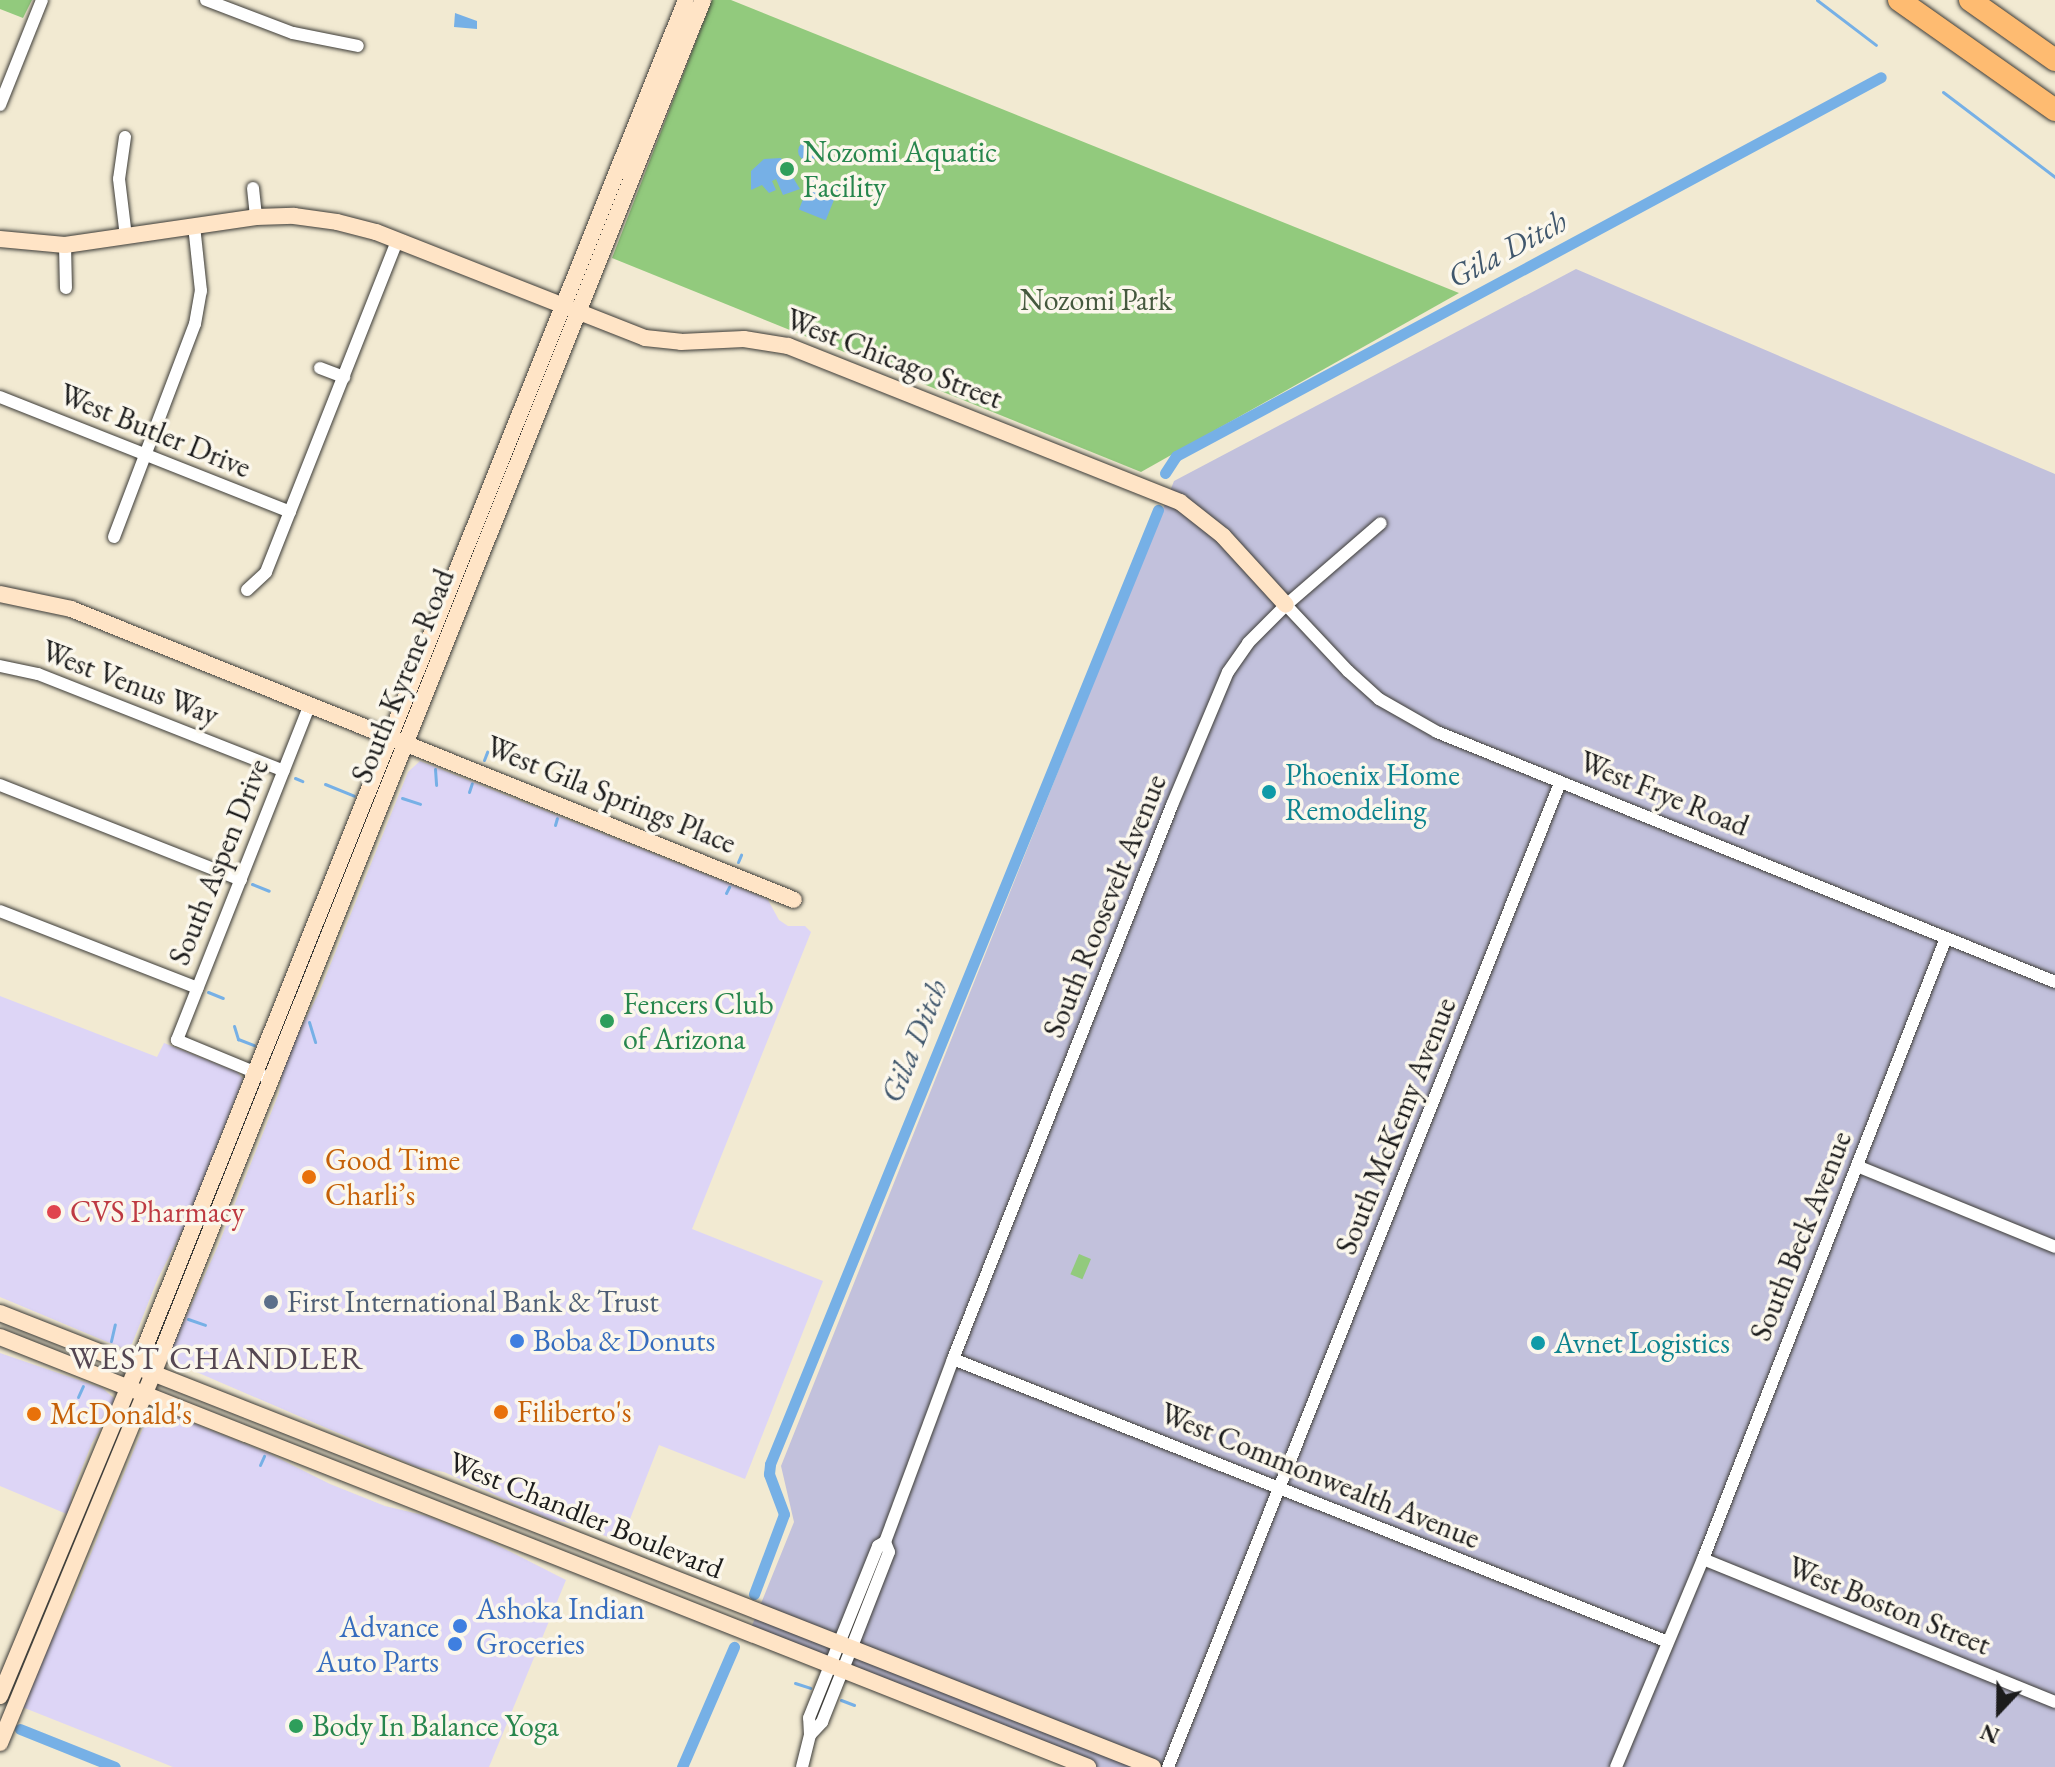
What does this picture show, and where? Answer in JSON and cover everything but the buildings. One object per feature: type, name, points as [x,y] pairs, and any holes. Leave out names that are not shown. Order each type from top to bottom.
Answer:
[{"type":"highway","points":[[1899,0],[2055,110]]},
{"type":"highway","points":[[1970,0],[2055,60]]},
{"type":"main road","name":"South Kyrene Road","points":[[398,739],[561,307],[686,0]]},
{"type":"main road","name":"South Kyrene Road","points":[[0,1696],[199,1213],[263,1076],[398,739],[578,314],[703,0]]},
{"type":"main road","name":"West Chicago Street","points":[[0,239],[65,245],[256,217],[337,222],[397,241],[623,331],[661,340],[744,339],[803,350],[1154,490],[1201,516],[1286,605]]},
{"type":"main road","name":"West Gila Springs Place","points":[[0,594],[71,609],[794,900]]},
{"type":"main road","name":"South Kyrene Road","points":[[0,1743],[227,1188],[263,1076]]},
{"type":"main road","points":[[199,1213],[214,1195],[227,1188]]},
{"type":"main road","name":"West Chandler Boulevard","points":[[0,1313],[752,1612],[1153,1767]]},
{"type":"main road","name":"West Chandler Boulevard","points":[[0,1337],[1088,1767]]},
{"type":"street","points":[[1,98],[42,0]]},
{"type":"street","points":[[206,0],[226,4],[293,33],[358,46]]},
{"type":"street","points":[[125,137],[119,179],[126,237]]},
{"type":"street","points":[[253,188],[256,217]]},
{"type":"street","points":[[114,537],[195,324],[201,291],[194,226]]},
{"type":"street","points":[[247,590],[266,572],[397,241]]},
{"type":"street","points":[[65,245],[66,288]]},
{"type":"street","points":[[320,368],[344,377]]},
{"type":"street","name":"West Butler Drive","points":[[0,397],[290,512]]},
{"type":"street","name":"South Roosevelt Avenue","points":[[802,1767],[810,1735],[809,1718],[889,1552],[885,1542],[953,1359],[1228,672],[1248,643],[1286,605],[1381,523]]},
{"type":"street","name":"West Frye Road","points":[[1286,605],[1379,699],[1437,732],[2055,982]]},
{"type":"street","name":"West Venus Way","points":[[0,666],[38,674],[284,771]]},
{"type":"street","name":"South Aspen Drive","points":[[263,1076],[177,1040],[310,704]]},
{"type":"street","name":"South McKemy Avenue","points":[[1168,1767],[1560,783]]},
{"type":"street","points":[[0,785],[241,880]]},
{"type":"street","points":[[0,911],[197,988]]},
{"type":"street","name":"South Beck Avenue","points":[[1616,1767],[1703,1559],[1946,938]]},
{"type":"street","points":[[1857,1166],[2055,1247]]},
{"type":"street","name":"West Commonwealth Avenue","points":[[953,1359],[1668,1642]]},
{"type":"street","name":"West Boston Street","points":[[1703,1559],[2055,1702]]},
{"type":"shaded area","points":[[1576,269],[2055,474],[2055,1767],[1091,1767],[749,1633],[794,1522],[781,1466],[1174,481]]},
{"type":"shaded area","points":[[420,761],[760,896],[768,900],[779,920],[788,926],[805,926],[811,932],[692,1229],[823,1281],[745,1479],[659,1445],[621,1542],[574,1524],[549,1519],[444,1472],[417,1467],[171,1361],[170,1352],[218,1246],[279,1093],[282,1073],[297,1035],[319,993],[408,772]]},
{"type":"shaded area","points":[[0,996],[157,1057],[164,1043],[237,1072],[243,1079],[186,1224],[158,1278],[132,1344],[124,1349],[0,1297]]},
{"type":"shaded area","points":[[0,1353],[102,1388],[114,1398],[113,1408],[92,1443],[72,1493],[69,1515],[0,1486]]},
{"type":"shaded area","points":[[160,1410],[268,1453],[330,1484],[385,1506],[427,1516],[491,1542],[566,1580],[489,1767],[173,1767],[22,1707],[47,1646],[73,1597],[146,1421]]},
{"type":"green space","points":[[0,0],[32,0],[23,18],[0,9]]},
{"type":"green space","name":"Nozomi Park","points":[[712,0],[731,0],[1459,293],[1141,472],[612,258]]},
{"type":"green space","points":[[1079,1254],[1091,1259],[1082,1279],[1070,1274]]},
{"type":"water","points":[[455,13],[477,21],[477,29],[454,27]]},
{"type":"water","points":[[804,141],[812,141],[818,151],[812,161],[804,161],[798,155],[798,147]]},
{"type":"water","points":[[781,158],[800,189],[783,195],[776,179],[772,181],[776,190],[769,193],[762,185],[751,190],[751,171],[764,159]]},
{"type":"water","points":[[812,177],[839,188],[826,220],[799,209]]},
{"type":"waterway","points":[[1817,0],[1876,45]]},
{"type":"waterway","name":"Gila Ditch","points":[[1165,473],[1176,456],[1881,77]]},
{"type":"waterway","points":[[1943,92],[2055,177]]},
{"type":"waterway","name":"Gila Ditch","points":[[754,1594],[784,1514],[769,1474],[770,1464],[1158,510]]},
{"type":"waterway","points":[[484,760],[487,752]]},
{"type":"waterway","points":[[435,769],[436,785]]},
{"type":"waterway","points":[[295,778],[302,781]]},
{"type":"waterway","points":[[469,792],[472,783]]},
{"type":"waterway","points":[[325,784],[354,796]]},
{"type":"waterway","points":[[402,798],[420,804]]},
{"type":"waterway","points":[[555,825],[557,818]]},
{"type":"waterway","points":[[738,862],[741,855]]},
{"type":"waterway","points":[[252,884],[269,891]]},
{"type":"waterway","points":[[726,893],[729,887]]},
{"type":"waterway","points":[[208,992],[223,998]]},
{"type":"waterway","points":[[309,1022],[315,1042]]},
{"type":"waterway","points":[[234,1026],[238,1039],[254,1045]]},
{"type":"waterway","points":[[188,1319],[205,1325]]},
{"type":"waterway","points":[[111,1341],[115,1324]]},
{"type":"waterway","points":[[196,1369],[203,1351]]},
{"type":"waterway","points":[[78,1397],[83,1386]]},
{"type":"waterway","points":[[260,1465],[264,1456]]},
{"type":"waterway","points":[[614,1535],[617,1521]]},
{"type":"waterway","name":"Gila Ditch","points":[[682,1767],[734,1647]]},
{"type":"waterway","points":[[795,1683],[810,1688]]},
{"type":"waterway","points":[[841,1700],[854,1705]]},
{"type":"waterway","name":"Gila Ditch","points":[[20,1729],[115,1767]]},
{"type":"place","name":"Nozomi Aquatic Facility","points":[[787,169]]},
{"type":"place","name":"Phoenix Home Remodeling","points":[[1269,792]]},
{"type":"place","name":"Fencers Club of Arizona","points":[[607,1021]]},
{"type":"place","name":"Good Time Charli’s","points":[[309,1177]]},
{"type":"place","name":"CVS Pharmacy","points":[[54,1212]]},
{"type":"place","name":"First International Bank & Trust","points":[[271,1302]]},
{"type":"place","name":"Boba & Donuts","points":[[517,1341]]},
{"type":"place","name":"Avnet Logistics","points":[[1538,1343]]},
{"type":"place","name":"Filiberto's","points":[[501,1412]]},
{"type":"place","name":"McDonald's","points":[[34,1414]]},
{"type":"place","name":"Ashoka Indian Groceries","points":[[460,1626]]},
{"type":"place","name":"Advance Auto Parts","points":[[455,1644]]},
{"type":"place","name":"Body In Balance Yoga","points":[[296,1726]]},
{"type":"district","name":"WEST CHANDLER","points":[[217,1358]]}]
